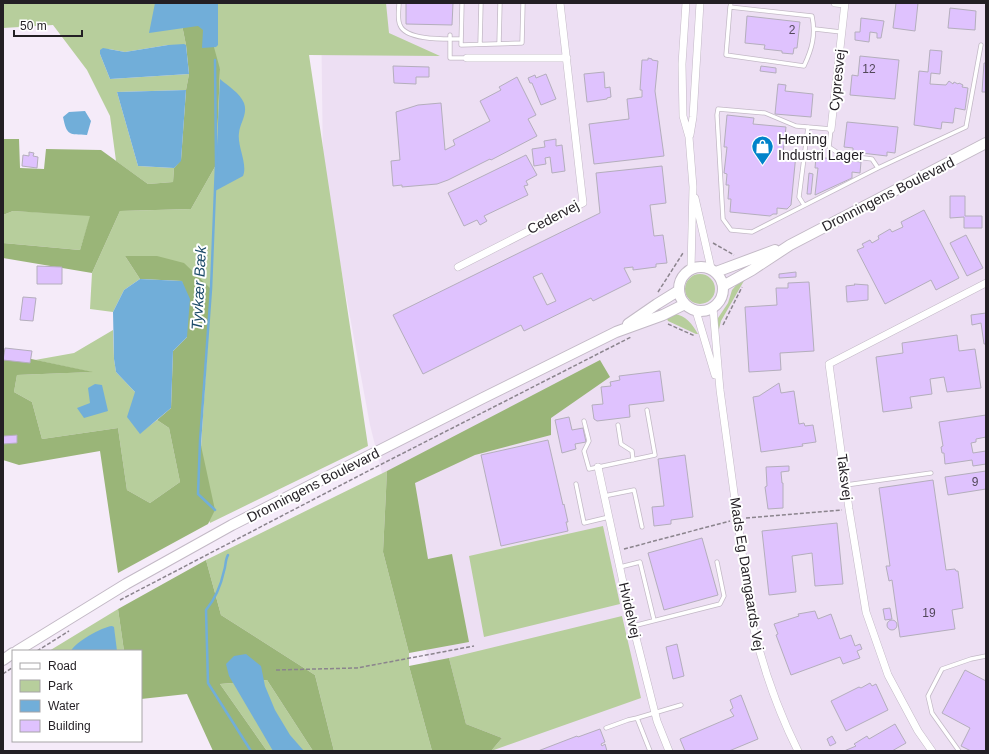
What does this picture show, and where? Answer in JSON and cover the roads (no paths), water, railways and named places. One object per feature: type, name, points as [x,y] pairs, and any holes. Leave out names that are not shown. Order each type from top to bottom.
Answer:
[{"type":"main road","name":"Dronningens Boulevard","points":[[713,270],[739,263],[790,245],[986,143]]},
{"type":"main road","name":"Dronningens Boulevard","points":[[723,286],[747,278],[790,245]]},
{"type":"main road","points":[[701,266],[713,270],[721,278],[723,286],[721,298],[713,308],[705,311],[696,311],[685,304],[680,298],[678,291],[679,282],[684,274],[691,268],[701,266]]},
{"type":"main road","name":"Dronningens Boulevard","points":[[19,650],[126,584],[232,525],[616,332],[678,291]]},
{"type":"main road","name":"Dronningens Boulevard","points":[[616,332],[664,319],[685,304]]},
{"type":"main road","points":[[3,660],[12,654]]},
{"type":"street","name":"Cedervej","points":[[458,267],[583,203],[560,3]]},
{"type":"street","points":[[686,3],[682,64],[683,116],[689,137],[693,187],[691,268]]},
{"type":"street","points":[[689,137],[693,117],[700,3]]},
{"type":"street","name":"Cypresvej","points":[[831,129],[845,3],[835,3]]},
{"type":"street","points":[[467,58],[567,58]]},
{"type":"street","points":[[693,187],[713,270]]},
{"type":"street","name":"Taksvej","points":[[932,751],[918,731],[888,675],[866,612],[829,364],[986,283]]},
{"type":"street","name":"Mads Eg Damgaards Vej","points":[[713,308],[720,390],[751,618],[759,652],[770,685],[784,722],[798,751]]},
{"type":"street","name":"Mads Eg Damgaards Vej","points":[[696,311],[720,390]]},
{"type":"street","name":"Hvidelvej","points":[[598,467],[633,626],[655,713],[669,751]]},
{"type":"lane","points":[[399,3],[399,25],[405,31],[426,38],[450,37],[461,39]]},
{"type":"lane","points":[[462,3],[461,45],[522,44],[523,3]]},
{"type":"lane","points":[[476,3],[481,3],[480,44]]},
{"type":"lane","points":[[499,44],[500,3]]},
{"type":"lane","points":[[730,5],[812,16],[814,28],[811,53],[804,66],[726,55],[730,5]]},
{"type":"lane","points":[[814,28],[842,32]]},
{"type":"lane","points":[[450,37],[450,58],[467,58]]},
{"type":"lane","points":[[831,129],[796,126],[764,114],[718,109],[717,115],[723,219],[731,230],[752,232],[878,168],[966,127],[981,45]]},
{"type":"lane","points":[[804,205],[799,197],[808,127]]},
{"type":"lane","name":"Cypresvej","points":[[831,129],[829,147],[841,155],[872,159],[878,168]]},
{"type":"lane","points":[[584,421],[589,442],[584,451],[589,469],[655,455],[647,410]]},
{"type":"lane","points":[[618,425],[621,444],[632,451],[633,460]]},
{"type":"lane","points":[[846,485],[931,473]]},
{"type":"lane","points":[[576,484],[584,523],[609,518]]},
{"type":"lane","points":[[604,496],[634,490],[642,527]]},
{"type":"lane","points":[[620,567],[640,562],[654,620]]},
{"type":"lane","points":[[633,626],[720,604],[724,596],[717,562]]},
{"type":"lane","points":[[959,751],[932,713],[928,696],[942,669],[971,659],[986,656]]},
{"type":"lane","points":[[606,728],[681,705]]},
{"type":"lane","points":[[637,718],[650,751]]},
{"type":"water","points":[[155,3],[218,3],[218,45],[216,47],[202,48],[203,30],[198,26],[149,33]]},
{"type":"water","points":[[184,44],[186,45],[189,74],[110,79],[100,54],[100,50],[103,48],[125,52]]},
{"type":"water","points":[[220,79],[237,93],[244,103],[245,111],[239,133],[239,144],[244,171],[243,176],[215,191]]},
{"type":"water","points":[[186,90],[181,161],[174,168],[138,166],[117,92]]},
{"type":"water","points":[[85,111],[91,121],[87,135],[70,133],[66,128],[63,117],[69,112]]},
{"type":"water","points":[[140,279],[182,281],[190,299],[187,337],[173,351],[171,408],[140,434],[127,417],[135,392],[116,372],[114,359],[113,312],[124,290]]},
{"type":"water","points":[[95,384],[102,385],[108,411],[84,418],[77,408],[90,403],[88,388]]},
{"type":"water","points":[[108,627],[114,627],[117,650],[72,650],[78,643],[89,636]]},
{"type":"water","points":[[246,654],[261,666],[265,686],[275,710],[290,735],[304,751],[273,751],[229,676],[226,664],[234,656]]},
{"type":"waterway","name":"Tyvkær Bæk","points":[[215,60],[216,165],[211,289],[200,441],[198,494],[215,510]]},
{"type":"waterway","name":"Tyvkær Bæk","points":[[228,555],[219,587],[215,597],[206,610],[208,683],[251,751]]},
{"type":"place","name":"Herning Industri Lager","points":[[763,166]]}]
